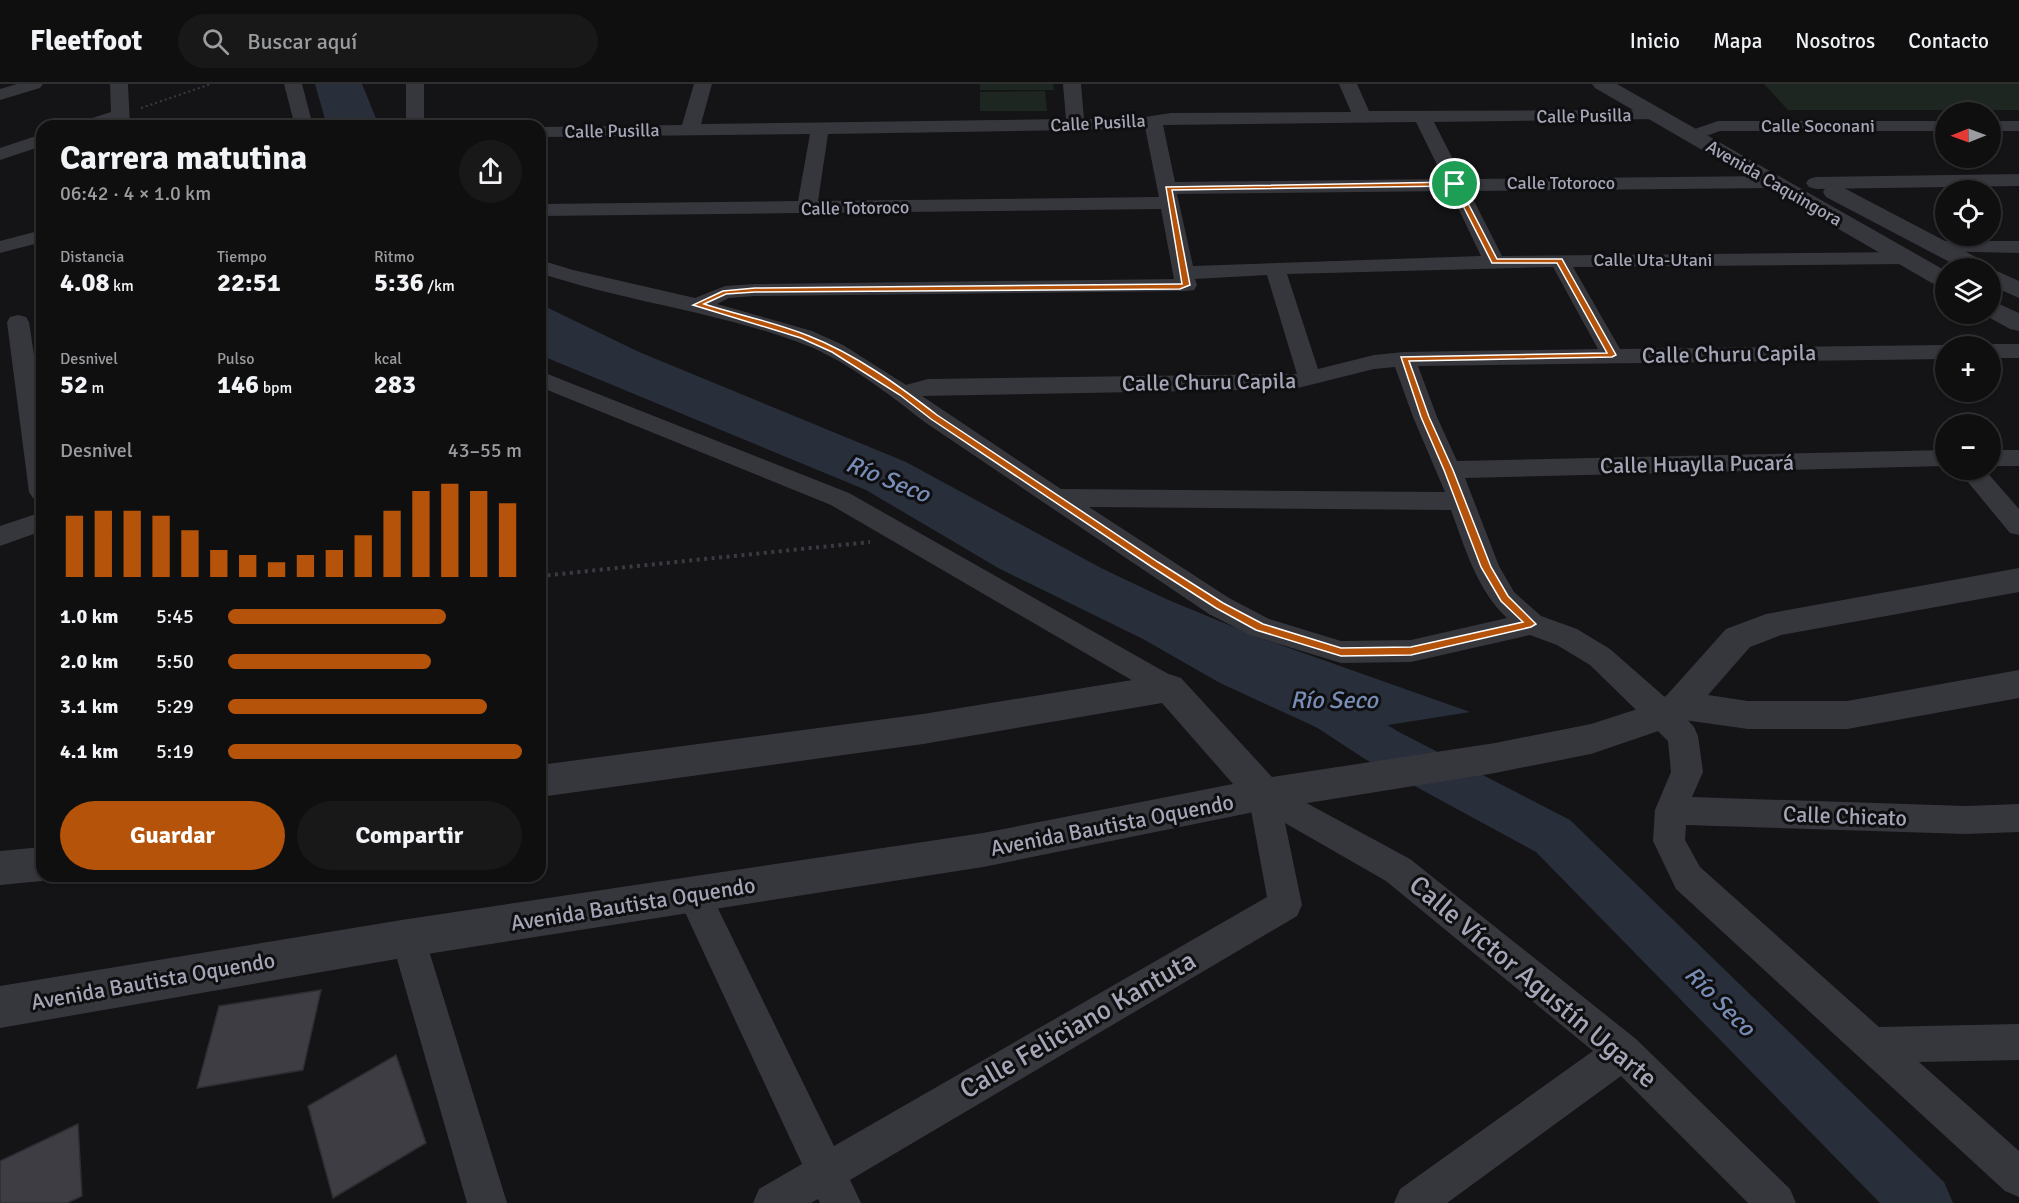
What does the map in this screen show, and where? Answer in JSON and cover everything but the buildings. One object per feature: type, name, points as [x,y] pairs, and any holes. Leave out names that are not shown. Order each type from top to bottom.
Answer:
[{"type":"street","points":[[0,95],[34,84]]},
{"type":"street","points":[[119,84],[121,120]]},
{"type":"street","points":[[293,84],[302,120]]},
{"type":"street","points":[[415,120],[416,84]]},
{"type":"street","points":[[690,130],[703,84]]},
{"type":"street","points":[[1072,84],[1076,125]]},
{"type":"street","points":[[1348,84],[1362,117]]},
{"type":"street","name":"Avenida Caquingora","points":[[1602,84],[1935,275]]},
{"type":"street","name":"Avenida Caquingora","points":[[1642,84],[1816,183],[1959,258]]},
{"type":"street","name":"Calle Pusilla","points":[[546,132],[1132,124],[1171,118],[1656,115]]},
{"type":"street","points":[[1423,117],[1494,261]]},
{"type":"street","points":[[1153,120],[1185,279]]},
{"type":"street","name":"Calle Soconani","points":[[1692,136],[1718,126],[1935,126]]},
{"type":"street","points":[[2001,126],[2019,126]]},
{"type":"street","points":[[807,208],[820,129]]},
{"type":"street","points":[[0,154],[36,142]]},
{"type":"street","points":[[1816,183],[2019,180]]},
{"type":"street","name":"Calle Totoroco","points":[[546,210],[807,208],[1455,184],[1773,182]]},
{"type":"street","points":[[0,247],[36,238]]},
{"type":"street","points":[[1938,247],[2019,247]]},
{"type":"street","name":"Calle Uta-Utani","points":[[697,305],[725,292],[755,290],[1185,279],[1275,268],[1494,261],[1906,258]]},
{"type":"street","points":[[1559,260],[1612,355]]},
{"type":"street","points":[[546,268],[567,275],[697,305],[804,336],[835,350],[903,393],[934,417],[1219,606],[1260,627],[1302,642],[1341,652],[1411,651],[1531,624]]},
{"type":"street","points":[[1275,268],[1310,379]]},
{"type":"street","points":[[2001,281],[2019,291]]},
{"type":"street","points":[[2001,313],[2019,323]]},
{"type":"street","points":[[36,317],[9,324],[36,409]]},
{"type":"street","points":[[2001,351],[2019,351]]},
{"type":"street","name":"Calle Churu Capila","points":[[903,393],[928,387],[1274,383],[1310,379],[1374,362],[1404,359],[1935,352]]},
{"type":"street","points":[[1404,359],[1486,567],[1504,599],[1531,624],[1567,637],[1600,657],[1671,710],[1683,736],[1687,772],[1671,810],[1669,841],[1688,878],[2019,1177]]},
{"type":"street","points":[[546,380],[840,499],[1169,688]]},
{"type":"street","name":"Calle Huaylla Pucará","points":[[1449,470],[1935,458]]},
{"type":"street","points":[[2001,458],[2019,458]]},
{"type":"street","points":[[1980,480],[2019,526]]},
{"type":"street","points":[[1056,498],[1461,501]]},
{"type":"street","points":[[0,536],[36,522]]},
{"type":"street","points":[[1671,710],[1738,638],[1777,623],[2019,580]]},
{"type":"street","points":[[1671,710],[1749,716],[1847,715],[2019,684]]},
{"type":"street","points":[[546,780],[923,729],[1169,688]]},
{"type":"street","name":"Avenida Bautista Oquendo","points":[[1169,688],[1264,794]]},
{"type":"street","name":"Avenida Bautista Oquendo","points":[[0,1007],[408,938],[983,850],[1264,794],[1495,758],[1591,739],[1671,710]]},
{"type":"street","name":"Calle Víctor Agustín Ugarte","points":[[1264,794],[1398,870],[1623,1052],[1776,1203]]},
{"type":"street","name":"Calle Feliciano Kantuta","points":[[773,1203],[1286,905],[1264,794]]},
{"type":"street","name":"Calle Chicato","points":[[1671,810],[1966,820],[2019,818]]},
{"type":"street","points":[[0,868],[36,865]]},
{"type":"street","points":[[694,895],[841,1203]]},
{"type":"street","points":[[408,938],[487,1203]]},
{"type":"street","points":[[1874,1045],[2019,1042]]},
{"type":"street","points":[[1414,1203],[1623,1052]]},
{"type":"path","points":[[121,120],[211,84]]},
{"type":"path","points":[[546,575],[602,567],[811,551],[906,536]]},
{"type":"shaded area","points":[[980,84],[1053,84],[1054,90],[980,90]]},
{"type":"shaded area","points":[[1764,84],[2019,84],[2019,110],[2001,110],[2001,102],[1935,102],[1935,110],[1788,110]]},
{"type":"shaded area","points":[[1045,91],[1047,111],[980,111],[980,92]]},
{"type":"water","points":[[315,84],[362,84],[377,120],[325,120]]},
{"type":"water","name":"Río Seco","points":[[546,307],[639,352],[906,462],[1101,568],[1166,599],[1258,637],[1470,712],[1331,734],[1220,683],[1143,639],[1000,569],[866,490],[546,357]]},
{"type":"waterway","name":"Río Seco","points":[[1306,697],[1381,745],[1553,836],[1923,1203]]},
{"type":"route","points":[[1455,184],[1494,261],[1559,260],[1612,355],[1404,359],[1486,567],[1504,599],[1531,624],[1411,651],[1341,652],[1302,642],[1260,627],[1219,606],[934,417],[903,393],[835,350],[804,336],[697,305],[725,292],[755,290],[1180,286],[1186,285],[1168,188],[1455,184]]}]
